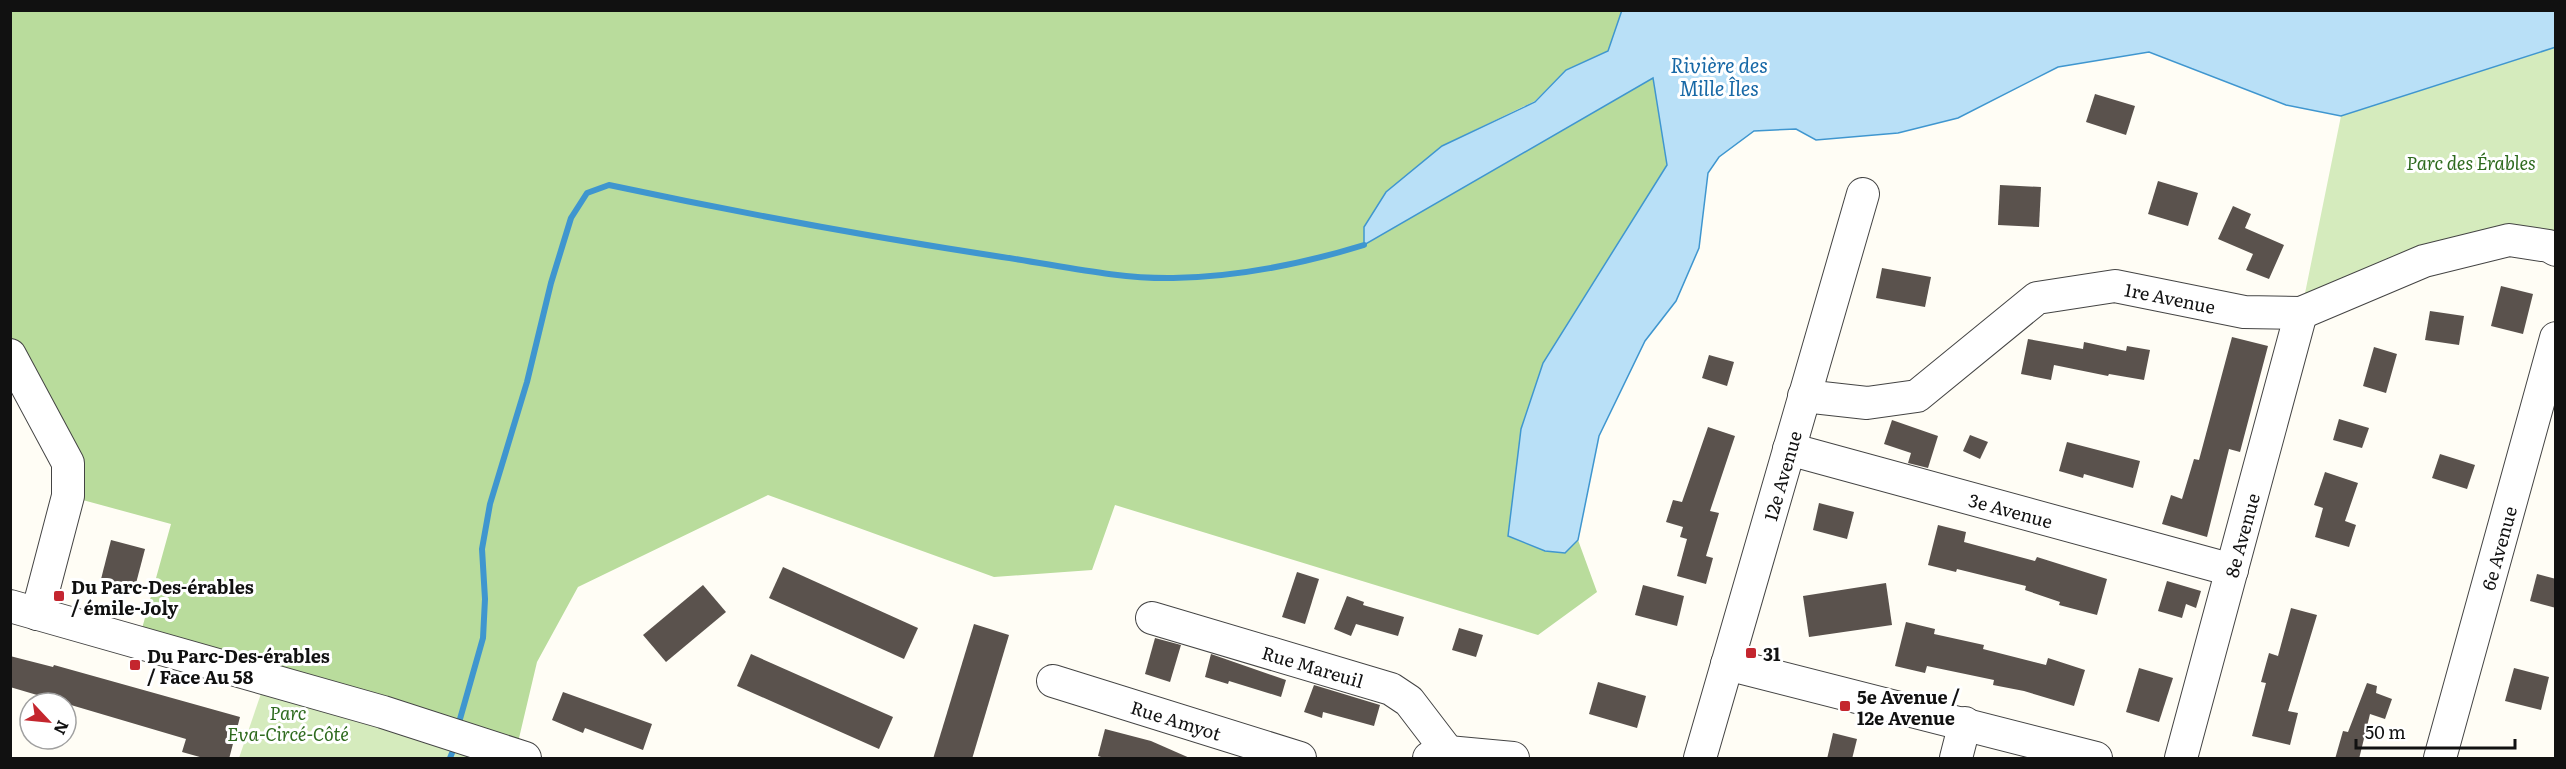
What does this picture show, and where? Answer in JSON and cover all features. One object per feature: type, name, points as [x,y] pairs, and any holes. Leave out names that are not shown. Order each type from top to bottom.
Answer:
[{"type":"street","name":"12e Avenue","points":[[1704,745],[1863,194]]},
{"type":"street","name":"1re Avenue","points":[[1804,396],[1867,403],[1917,396],[2037,298],[2115,286],[2244,312],[2301,313],[2435,258],[2509,240],[2549,246],[2556,250]]},
{"type":"street","name":"8e Avenue","points":[[2181,759],[2301,313]]},
{"type":"street","name":"6e Avenue","points":[[2440,759],[2556,338]]},
{"type":"street","points":[[10,354],[68,463],[69,496],[24,610],[383,712],[525,759]]},
{"type":"street","name":"3e Avenue","points":[[1789,449],[2232,570]]},
{"type":"street","name":"Rue Mareuil","points":[[1152,618],[1391,689],[1409,700],[1438,755]]},
{"type":"street","points":[[1727,664],[1965,723],[2096,759]]},
{"type":"street","name":"Rue Amyot","points":[[1053,681],[1300,759]]},
{"type":"street","points":[[1956,759],[1965,723]]},
{"type":"street","points":[[1678,759],[1692,749],[1704,745]]},
{"type":"street","points":[[1438,755],[1513,759]]},
{"type":"green space","points":[[10,11],[1622,11],[1608,51],[1566,70],[1535,101],[1442,146],[1386,192],[1364,227],[1364,245],[1653,78],[1667,165],[1543,363],[1565,553],[1578,540],[1597,592],[1538,635],[1115,505],[1092,570],[994,577],[768,495],[578,587],[537,662],[515,755],[138,643],[171,524],[68,496],[11,355]]},
{"type":"green space","name":"Parc des Érables","points":[[2555,47],[2555,250],[2509,240],[2301,313],[2341,116]]},
{"type":"green space","name":"Parc Eva-Circé-Côté","points":[[266,679],[514,758],[239,758]]},
{"type":"water","name":"Rivière des Mille Îles","points":[[1622,10],[2555,10],[2556,47],[2341,116],[2286,105],[2149,52],[2058,67],[1958,118],[1898,133],[1816,140],[1796,129],[1754,131],[1719,157],[1708,173],[1699,248],[1676,301],[1645,341],[1599,436],[1578,540],[1565,553],[1545,551],[1508,536],[1521,429],[1543,363],[1667,165],[1653,78],[1364,245],[1364,227],[1386,192],[1442,146],[1535,102],[1566,70],[1608,51]]},
{"type":"building","points":[[2095,94],[2135,106],[2126,135],[2086,122]]},
{"type":"building","points":[[2158,181],[2198,193],[2188,226],[2148,214]]},
{"type":"building","points":[[2000,185],[2041,187],[2039,227],[1998,225]]},
{"type":"building","points":[[2233,206],[2251,214],[2245,228],[2284,245],[2269,279],[2246,270],[2253,254],[2218,239]]},
{"type":"building","points":[[1882,268],[1931,277],[1925,307],[1876,298]]},
{"type":"building","points":[[2501,286],[2533,294],[2523,334],[2491,326]]},
{"type":"building","points":[[2430,311],[2464,316],[2459,345],[2425,340]]},
{"type":"building","points":[[2232,337],[2268,346],[2240,452],[2229,449],[2207,537],[2162,524],[2171,495],[2182,499],[2194,459],[2199,460]]},
{"type":"building","points":[[2028,339],[2083,349],[2084,342],[2126,351],[2127,346],[2150,350],[2144,380],[2109,374],[2108,376],[2054,365],[2051,380],[2021,374]]},
{"type":"building","points":[[2374,347],[2397,354],[2386,393],[2363,386]]},
{"type":"building","points":[[1709,355],[1734,362],[1727,386],[1702,378]]},
{"type":"building","points":[[2339,419],[2369,428],[2362,448],[2333,440]]},
{"type":"building","points":[[1892,420],[1938,436],[1928,468],[1908,463],[1911,453],[1884,444]]},
{"type":"building","points":[[1708,427],[1735,436],[1710,511],[1719,513],[1706,556],[1713,558],[1706,584],[1677,576],[1687,539],[1680,537],[1683,527],[1666,522],[1673,500],[1682,502]]},
{"type":"building","points":[[1970,435],[1988,442],[1980,459],[1963,451]]},
{"type":"building","points":[[2067,442],[2140,461],[2133,488],[2084,474],[2083,478],[2059,471]]},
{"type":"building","points":[[2440,454],[2475,465],[2467,489],[2432,478]]},
{"type":"building","points":[[2325,472],[2358,483],[2345,521],[2356,525],[2349,547],[2315,537],[2323,508],[2314,505]]},
{"type":"building","points":[[1819,503],[1854,512],[1847,539],[1813,530]]},
{"type":"building","points":[[1938,525],[1966,532],[1964,542],[2035,561],[2037,557],[2107,579],[2097,615],[2059,605],[2060,602],[2025,590],[2026,586],[1957,569],[1956,572],[1928,565]]},
{"type":"building","points":[[111,540],[145,549],[134,591],[100,583]]},
{"type":"building","points":[[783,567],[918,628],[904,659],[769,598]]},
{"type":"building","points":[[1297,572],[1319,579],[1305,624],[1282,617]]},
{"type":"building","points":[[2537,574],[2556,579],[2556,608],[2530,601]]},
{"type":"building","points":[[2167,581],[2201,591],[2196,608],[2186,604],[2182,618],[2158,611]]},
{"type":"building","points":[[1886,583],[1892,625],[1809,637],[1803,596]]},
{"type":"building","points":[[703,585],[726,612],[666,662],[643,635]]},
{"type":"building","points":[[1643,585],[1684,596],[1677,626],[1635,615]]},
{"type":"building","points":[[1347,596],[1364,602],[1363,605],[1404,617],[1398,636],[1356,624],[1351,636],[1334,629]]},
{"type":"building","points":[[2291,608],[2317,615],[2288,711],[2298,713],[2290,745],[2252,736],[2266,683],[2261,682],[2269,653],[2278,656]]},
{"type":"building","points":[[1906,622],[1935,629],[1934,634],[1984,645],[1983,649],[2046,665],[2048,658],[2085,670],[2074,706],[2024,691],[1993,685],[1994,680],[1927,666],[1925,673],[1895,666]]},
{"type":"building","points":[[974,624],[1009,635],[972,759],[933,759]]},
{"type":"building","points":[[1459,628],[1483,635],[1476,657],[1452,650]]},
{"type":"building","points":[[1155,638],[1181,645],[1170,682],[1145,674]]},
{"type":"building","points":[[751,654],[893,717],[879,749],[737,686]]},
{"type":"building","points":[[1211,654],[1286,680],[1281,697],[1229,681],[1228,684],[1205,677]]},
{"type":"building","points":[[10,656],[53,667],[54,665],[240,717],[229,759],[207,759],[182,752],[186,739],[78,707],[78,691],[24,691],[10,687]]},
{"type":"building","points":[[2139,668],[2173,678],[2159,722],[2126,712]]},
{"type":"building","points":[[2514,668],[2549,677],[2541,710],[2505,701]]},
{"type":"building","points":[[1598,682],[1646,696],[1637,728],[1589,714]]},
{"type":"building","points":[[2367,683],[2377,686],[2376,693],[2392,699],[2385,719],[2370,714],[2359,759],[2335,759],[2343,731],[2348,732]]},
{"type":"building","points":[[1314,685],[1380,705],[1374,726],[1323,712],[1322,718],[1304,712]]},
{"type":"building","points":[[563,692],[652,724],[643,750],[585,728],[583,733],[552,720]]},
{"type":"building","points":[[1105,729],[1151,741],[1192,759],[1107,759],[1098,756]]},
{"type":"building","points":[[1833,733],[1857,739],[1852,759],[1827,759]]},
{"type":"waterway","points":[[460,719],[483,638],[485,599],[482,549],[490,504],[527,382],[551,283],[571,218],[587,193],[609,185],[756,215],[903,241],[1087,271],[1152,278],[1197,277],[1246,272],[1293,264],[1364,245]]},
{"type":"waterway","points":[[450,758],[452,753]]},
{"type":"place","name":"Du Parc-Des-érables / émile-Joly","points":[[59,596]]},
{"type":"place","name":"31","points":[[1751,653]]},
{"type":"place","name":"Du Parc-Des-érables / Face Au 58","points":[[135,665]]},
{"type":"place","name":"5e Avenue / 12e Avenue","points":[[1845,706]]}]
